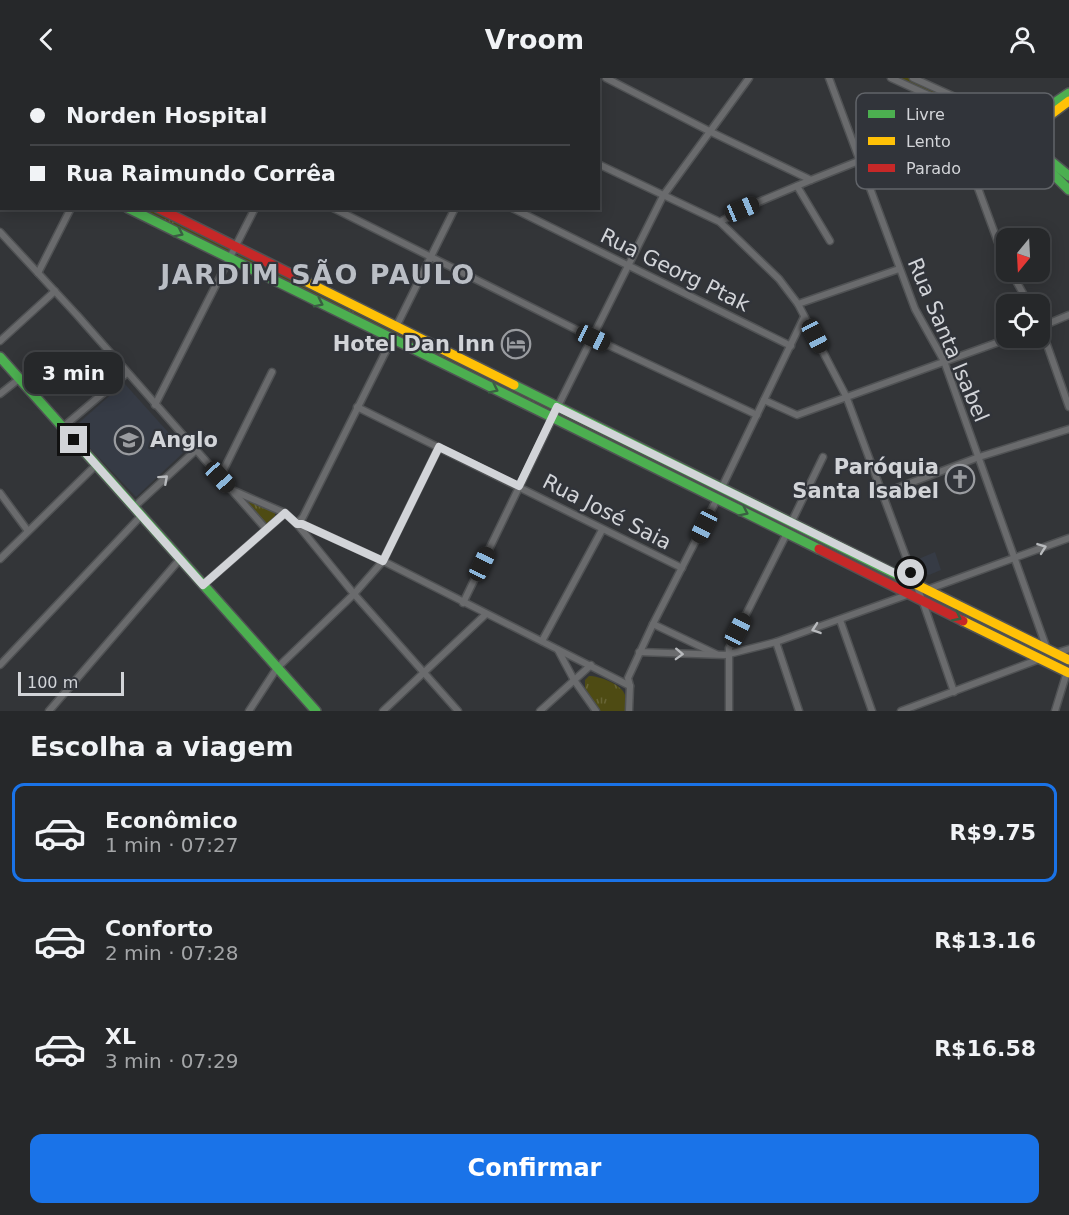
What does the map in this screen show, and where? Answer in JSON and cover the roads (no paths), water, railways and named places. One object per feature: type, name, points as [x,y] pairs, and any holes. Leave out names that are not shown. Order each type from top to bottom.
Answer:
[{"type":"main road","points":[[1054,105],[1069,93]]},
{"type":"main road","points":[[1054,111],[1069,101]]},
{"type":"main road","points":[[1054,165],[1069,176]]},
{"type":"main road","points":[[1054,175],[1069,190]]},
{"type":"main road","points":[[132,210],[787,533],[1069,660]]},
{"type":"main road","points":[[162,210],[557,407],[792,521],[1068,673]]},
{"type":"main road","points":[[0,357],[316,711]]},
{"type":"street","points":[[606,78],[811,180]]},
{"type":"street","points":[[463,603],[557,407],[663,196],[749,78]]},
{"type":"street","name":"Rua Santa Isabel","points":[[829,78],[856,152]]},
{"type":"street","points":[[891,78],[924,93]]},
{"type":"street","points":[[913,78],[946,93]]},
{"type":"street","points":[[720,222],[742,209],[856,161]]},
{"type":"street","points":[[600,165],[720,222],[779,279],[798,304],[846,396],[954,692]]},
{"type":"street","points":[[797,186],[830,241]]},
{"type":"street","name":"Rua Santa Isabel","points":[[870,189],[915,309],[944,361],[1015,558],[1052,651]]},
{"type":"street","points":[[978,189],[996,237]]},
{"type":"street","points":[[38,273],[69,210]]},
{"type":"street","points":[[155,405],[254,210]]},
{"type":"street","points":[[337,210],[593,338],[757,415]]},
{"type":"street","points":[[396,327],[454,210]]},
{"type":"street","name":"Rua Georg Ptak","points":[[516,210],[791,346]]},
{"type":"street","points":[[0,232],[266,530]]},
{"type":"street","points":[[798,304],[900,269]]},
{"type":"street","points":[[0,341],[55,291]]},
{"type":"street","points":[[1050,322],[1069,315]]},
{"type":"street","points":[[722,487],[804,317]]},
{"type":"street","points":[[297,524],[303,517],[392,339]]},
{"type":"street","points":[[764,400],[797,415],[996,343]]},
{"type":"street","points":[[1048,348],[1069,407]]},
{"type":"street","points":[[220,477],[272,372]]},
{"type":"street","points":[[63,427],[127,373]]},
{"type":"street","points":[[0,394],[20,379]]},
{"type":"street","name":"Rua José Saia","points":[[357,407],[682,568]]},
{"type":"street","points":[[881,494],[979,457],[1069,429]]},
{"type":"street","points":[[249,711],[277,668],[354,594],[383,561],[439,447]]},
{"type":"street","points":[[134,507],[195,451]]},
{"type":"street","points":[[792,521],[823,457]]},
{"type":"street","points":[[0,559],[96,465]]},
{"type":"street","points":[[232,490],[285,513],[297,524],[354,594],[458,711]]},
{"type":"street","points":[[0,493],[28,531]]},
{"type":"street","points":[[628,711],[630,686],[628,678],[717,499]]},
{"type":"street","points":[[203,585],[285,513]]},
{"type":"street","points":[[0,664],[141,516]]},
{"type":"street","points":[[297,524],[302,524],[383,561],[630,686]]},
{"type":"street","points":[[542,641],[602,530]]},
{"type":"street","points":[[729,711],[729,648],[787,533]]},
{"type":"street","points":[[639,652],[719,655],[776,642],[1069,538]]},
{"type":"street","points":[[49,711],[180,559]]},
{"type":"street","points":[[383,711],[486,614]]},
{"type":"street","points":[[840,620],[872,711]]},
{"type":"street","points":[[653,624],[719,655]]},
{"type":"street","points":[[776,642],[799,711]]},
{"type":"street","points":[[557,649],[574,680],[596,711]]},
{"type":"street","points":[[1052,651],[1069,649]]},
{"type":"street","points":[[901,711],[909,710],[1041,659]]},
{"type":"street","points":[[540,711],[591,665]]},
{"type":"street","points":[[1055,711],[1068,673]]},
{"type":"place","name":"Hotel Dan Inn","points":[[516,344]]},
{"type":"place","name":"Anglo","points":[[129,440]]},
{"type":"place","name":"Paróquia Santa Isabel","points":[[960,479]]},
{"type":"district","name":"JARDIM SÃO PAULO","points":[[318,274]]}]
